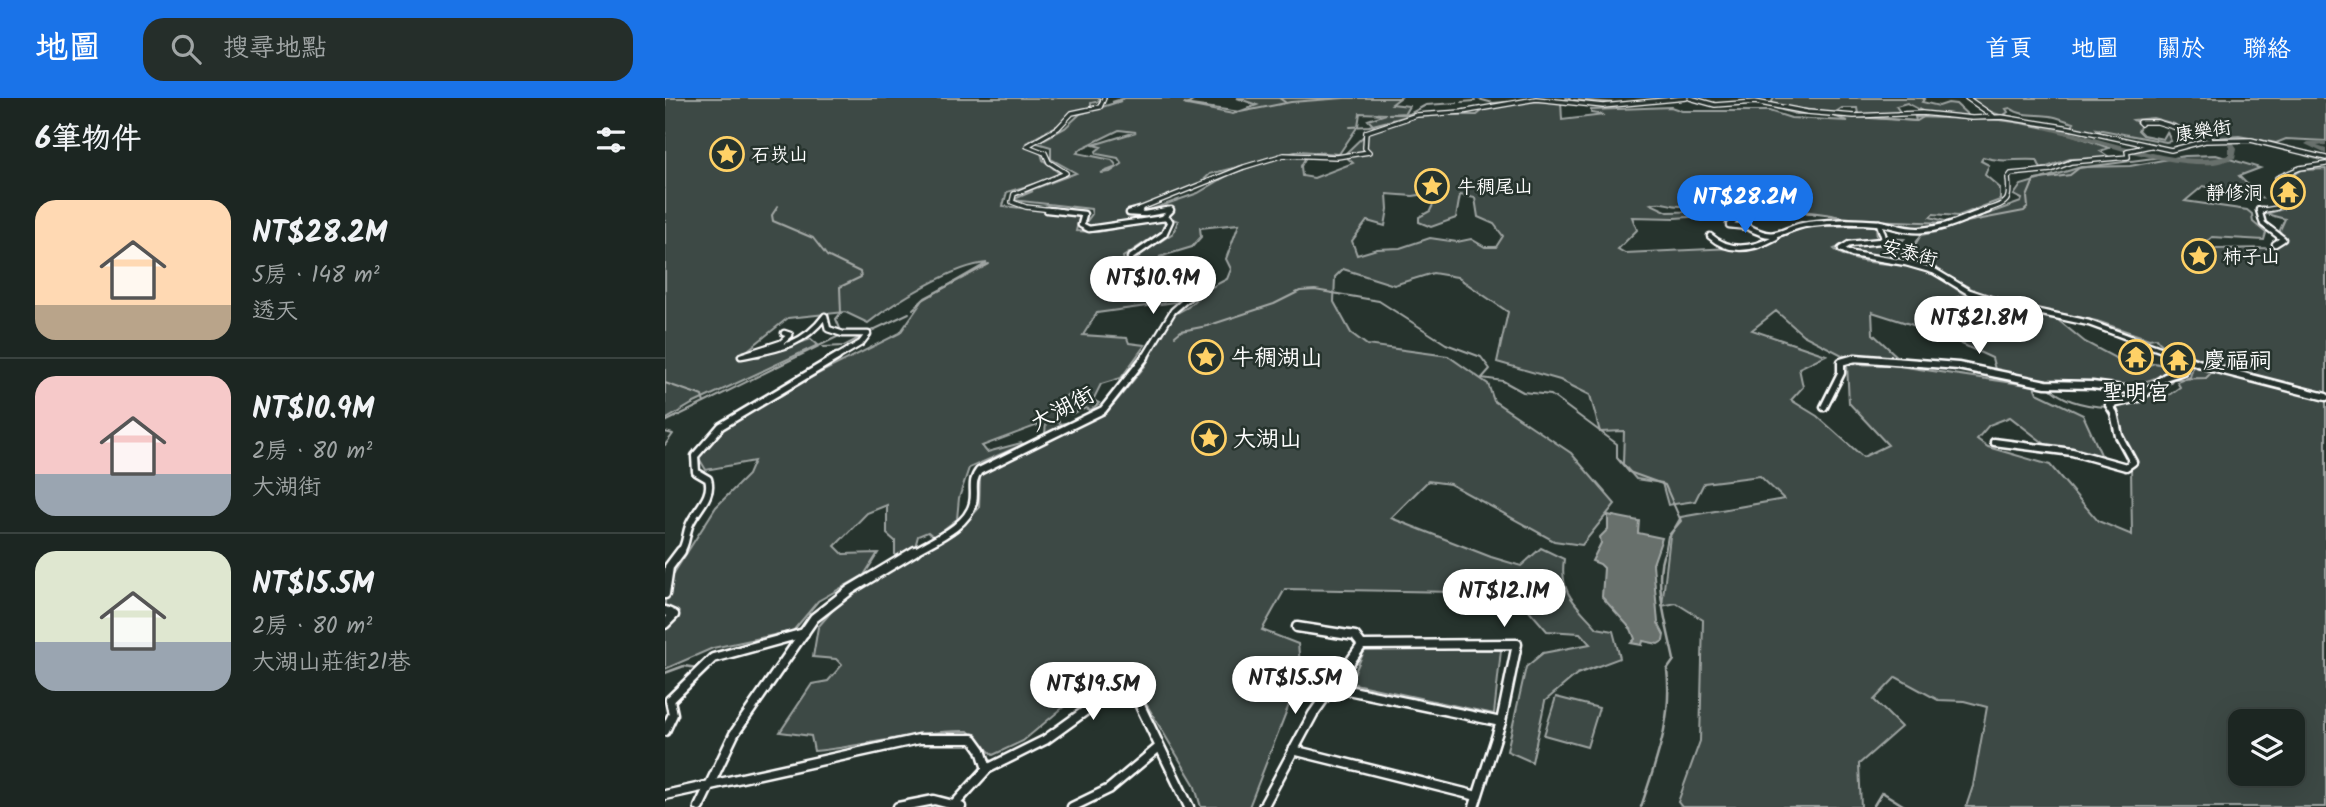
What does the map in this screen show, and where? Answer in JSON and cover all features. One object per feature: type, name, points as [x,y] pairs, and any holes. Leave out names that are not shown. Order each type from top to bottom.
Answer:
[{"type":"street","points":[[1104,98],[1100,107],[1072,113],[1063,126],[1027,146],[1045,153],[1049,162],[1066,173],[1023,189],[1014,194],[1012,202],[1027,207],[1084,214],[1081,225],[1089,229],[1163,218]]},
{"type":"street","name":"康樂街","points":[[1163,218],[1171,209],[1145,214],[1129,213],[1188,193],[1222,174],[1276,157],[1304,152],[1326,158],[1369,152],[1365,148],[1366,132],[1417,115],[1462,112],[1536,99],[1603,106],[1688,98],[1715,105],[1755,103],[1807,112],[1854,116],[1909,116],[1922,113],[1972,118],[1994,117],[2084,130],[2178,150],[2195,142],[2265,142],[2326,158]]},
{"type":"street","points":[[1967,98],[1994,117]]},
{"type":"street","points":[[2141,124],[2139,122],[2159,121],[2194,136],[2218,140]]},
{"type":"street","points":[[1710,236],[1720,247],[1732,248],[1754,246],[1804,225],[1821,223],[1879,223],[1918,231],[1957,223],[2008,202],[2011,187],[2008,178],[2011,174],[2051,170],[2071,162],[2128,157],[2127,151],[2130,149],[2152,146]]},
{"type":"street","points":[[2275,244],[2283,239],[2263,226],[2258,215],[2259,210],[2277,208],[2281,197],[2277,177],[2300,168],[2326,164]]},
{"type":"street","name":"大湖街","points":[[804,632],[814,618],[833,601],[960,524],[973,503],[971,489],[978,471],[1011,452],[1097,415],[1117,396],[1139,367],[1173,311],[1205,283],[1198,278],[1143,277],[1134,270],[1130,258],[1164,234],[1170,221],[1163,218]]},
{"type":"street","name":"安泰街","points":[[1879,223],[1884,238],[1881,241],[1849,244],[1841,249],[1851,254],[1906,263],[1934,271],[1969,292],[2017,308],[2089,323],[2187,360],[2326,397]]},
{"type":"street","points":[[1748,227],[1763,236],[1778,236]]},
{"type":"street","points":[[665,594],[669,566],[688,542],[689,526],[699,513],[710,485],[708,479],[696,472],[695,456],[721,426],[861,343],[868,334],[833,332],[828,329],[825,316],[817,327],[791,346],[741,356],[781,343],[789,335],[784,333]]},
{"type":"street","points":[[1824,407],[1841,373],[1841,362],[1855,358],[1958,366],[2046,384],[2092,385],[2146,391]]},
{"type":"street","points":[[1994,442],[2072,452],[2126,467],[2133,462],[2116,427],[2111,407],[2119,400],[2138,398],[2165,377],[2183,371],[2187,360]]},
{"type":"street","points":[[665,611],[674,615],[665,624]]},
{"type":"street","points":[[1297,627],[1355,636],[1361,645]]},
{"type":"street","points":[[665,730],[673,714],[668,700],[713,658],[804,632]]},
{"type":"street","points":[[699,807],[734,734],[804,632]]},
{"type":"street","points":[[1361,645],[1517,644],[1501,722],[1474,807]]},
{"type":"street","points":[[1263,807],[1293,750],[1361,645]]},
{"type":"street","points":[[898,807],[934,800],[958,806],[987,769],[1045,740],[1124,683],[1131,687],[1158,748],[1189,807]]},
{"type":"street","points":[[1332,687],[1501,722]]},
{"type":"street","points":[[665,796],[710,783],[919,739],[973,739],[981,750],[987,769]]},
{"type":"street","points":[[1072,807],[1109,789],[1158,748]]},
{"type":"street","points":[[1293,750],[1477,796]]},
{"type":"shaded area","points":[[665,98],[1099,98],[1100,101],[1091,103],[1091,108],[1070,113],[1058,125],[1026,143],[1025,146],[1041,153],[1043,160],[1059,173],[1056,177],[1007,192],[1003,206],[1080,214],[1076,231],[1098,232],[1164,219],[1165,229],[1123,257],[1127,274],[1135,280],[1200,282],[1175,302],[1097,313],[1083,335],[1127,338],[1129,343],[1145,345],[1121,378],[1101,384],[1093,400],[1099,403],[1091,410],[1086,408],[1071,414],[1066,410],[1083,396],[1069,395],[1051,403],[1061,414],[1057,418],[1060,424],[1070,422],[1045,434],[1046,422],[982,446],[987,452],[1024,444],[969,468],[959,498],[957,519],[934,537],[928,532],[918,536],[915,547],[895,559],[895,541],[887,534],[887,505],[867,513],[835,546],[843,554],[878,553],[864,575],[818,601],[793,631],[713,648],[665,669],[665,587],[716,507],[748,475],[754,461],[706,470],[694,450],[722,422],[900,333],[923,300],[987,263],[942,277],[909,295],[868,323],[845,312],[788,318],[739,357],[759,357],[811,339],[818,345],[692,404],[665,420]]},
{"type":"shaded area","points":[[1125,98],[1197,98],[1187,105],[1233,114],[1257,105],[1237,98],[1400,98],[1392,104],[1409,106],[1405,113],[1388,114],[1477,115],[1505,103],[1561,101],[1562,120],[1604,115],[1591,113],[1591,110],[1671,107],[1682,111],[1769,111],[1791,118],[1848,121],[1831,115],[1916,121],[1915,117],[2000,120],[2072,130],[2071,134],[2109,148],[2100,151],[2111,158],[2070,159],[2041,169],[2037,160],[1983,157],[1981,161],[1989,165],[1985,175],[2000,188],[2000,200],[1958,216],[1933,214],[1930,217],[1945,221],[1943,224],[1911,228],[1875,219],[1846,219],[1796,210],[1752,193],[1717,192],[1711,195],[1722,199],[1701,204],[1651,204],[1668,212],[1712,211],[1714,215],[1632,217],[1637,230],[1618,249],[1625,253],[1754,247],[1808,226],[1876,226],[1877,239],[1848,243],[1834,249],[1852,259],[1903,265],[1927,272],[1965,295],[1951,299],[1961,306],[1993,307],[2058,320],[2085,342],[2136,369],[2155,363],[2173,368],[2153,379],[2109,388],[1996,373],[1992,358],[1938,333],[1872,312],[1873,334],[1901,360],[1848,358],[1803,335],[1776,311],[1752,330],[1826,355],[1799,368],[1803,387],[1791,400],[1817,416],[1863,457],[1888,445],[1849,403],[1847,364],[1892,365],[2034,386],[2037,393],[2083,415],[2104,461],[2045,444],[2010,417],[1989,425],[1977,439],[1988,447],[2050,465],[2098,521],[2132,535],[2131,467],[2116,406],[2144,402],[2149,395],[2166,397],[2180,387],[2177,382],[2190,377],[2193,366],[2326,401],[2326,807],[1966,807],[1973,786],[1987,707],[1964,701],[1938,700],[1896,677],[1874,700],[1901,727],[1859,764],[1861,807],[1682,807],[1678,802],[1700,741],[1703,620],[1676,603],[1662,606],[1670,536],[1681,517],[1784,499],[1760,476],[1704,483],[1695,501],[1668,505],[1662,483],[1636,479],[1623,464],[1624,431],[1600,432],[1590,395],[1560,380],[1497,362],[1508,312],[1457,277],[1433,273],[1394,285],[1343,269],[1335,277],[1334,302],[1351,333],[1367,345],[1448,356],[1488,384],[1494,401],[1571,453],[1615,504],[1582,545],[1554,541],[1450,484],[1428,481],[1391,518],[1521,566],[1541,548],[1564,559],[1564,581],[1571,598],[1597,628],[1613,631],[1620,658],[1577,674],[1545,701],[1532,762],[1507,751],[1526,667],[1543,653],[1590,644],[1580,633],[1547,631],[1514,593],[1285,589],[1262,630],[1298,644],[1301,674],[1249,807],[1201,807],[1194,784],[1130,677],[1114,665],[1023,741],[993,755],[968,731],[929,733],[814,751],[811,736],[780,732],[812,684],[828,681],[842,665],[836,659],[813,657],[818,627],[838,604],[961,528],[979,508],[980,476],[988,466],[1081,425],[1114,404],[1145,366],[1173,315],[1188,307],[1204,291],[1227,279],[1231,269],[1226,259],[1239,224],[1200,228],[1201,237],[1192,247],[1159,257],[1189,261],[1170,276],[1159,275],[1147,270],[1137,257],[1173,233],[1178,221],[1164,215],[1149,215],[1152,209],[1198,193],[1230,174],[1274,159],[1307,155],[1301,166],[1302,176],[1314,178],[1353,163],[1344,155],[1374,126],[1368,120],[1386,114],[1360,113],[1358,126],[1339,154],[1299,151],[1210,174],[1195,188],[1145,205],[1133,221],[1088,228],[1084,225],[1092,214],[1091,209],[1012,200],[1033,191],[1017,195],[1076,173],[1051,159],[1051,147],[1037,143],[1065,128],[1080,114],[1121,101],[1112,102]],"holes":[[[1119,130],[1136,132],[1093,145],[1101,147],[1096,151],[1097,154],[1118,158],[1122,164],[1110,172],[1101,173],[1114,168],[1116,165],[1112,160],[1077,153]],[[1439,192],[1430,211],[1419,217],[1419,222],[1431,227],[1456,218],[1460,195],[1475,198],[1478,217],[1494,224],[1503,236],[1496,247],[1485,247],[1471,239],[1457,242],[1430,238],[1400,248],[1377,249],[1357,255],[1352,241],[1367,221],[1385,226],[1387,194],[1413,196]]]},
{"type":"shaded area","points":[[1774,98],[1925,98],[1922,102],[1939,106],[1956,104],[1970,117],[1924,112],[1907,103],[1896,106],[1902,115],[1858,114],[1857,108],[1842,108],[1834,113],[1770,105]]},
{"type":"shaded area","points":[[1970,98],[2326,98],[2326,141],[2286,139],[2276,143],[2239,136],[2214,138],[2190,134],[2174,124],[2153,118],[2133,120],[2141,125],[2138,130],[2143,135],[2163,139],[2167,132],[2171,141],[2166,142],[2097,129],[2102,134],[2072,127],[2074,123],[2056,117],[2006,109],[2008,112],[2004,115],[2020,120],[1987,110]]},
{"type":"shaded area","points":[[2216,155],[2260,168],[2239,176],[2261,198],[2203,186],[2185,201],[2247,210],[2252,214],[2253,222],[2266,233],[2264,240],[2212,237],[2206,243],[2212,249],[2269,248],[2282,243],[2280,230],[2285,219],[2266,214],[2283,209],[2287,198],[2291,197],[2285,180],[2302,170],[2326,169],[2326,396],[2207,365],[2166,347],[2156,338],[2149,339],[2097,321],[1990,299],[1937,270],[1908,261],[1867,258],[1843,249],[1881,240],[1904,239],[1884,247],[1884,252],[1911,251],[1921,235],[1937,232],[2021,202],[2022,199],[2014,195],[2021,185],[2081,167],[2130,166],[2185,156]]},
{"type":"shaded area","points":[[1608,515],[1639,521],[1638,533],[1662,538],[1653,564],[1658,623],[1664,635],[1663,641],[1658,644],[1643,641],[1642,645],[1631,643],[1635,639],[1631,629],[1602,597],[1604,568],[1592,561],[1601,543],[1600,537],[1608,529]]},
{"type":"shaded area","points":[[1366,647],[1501,650],[1494,714],[1350,683]]},
{"type":"shaded area","points":[[1556,697],[1599,708],[1587,747],[1544,735]]},
{"type":"waterway","points":[[1279,98],[1285,102]]},
{"type":"waterway","points":[[1184,104],[1240,112],[1291,102],[1344,98]]},
{"type":"waterway","points":[[1475,98],[1493,103],[1518,101]]},
{"type":"waterway","points":[[1566,98],[1570,99]]},
{"type":"waterway","points":[[1574,100],[1615,103]]},
{"type":"waterway","points":[[1462,102],[1475,101]]},
{"type":"waterway","points":[[1350,127],[1369,126],[1404,117],[1426,105],[1457,103]]},
{"type":"waterway","points":[[1775,108],[1796,114],[1810,114]]},
{"type":"waterway","points":[[1854,117],[1917,121],[1927,115]]},
{"type":"waterway","points":[[1946,117],[1972,120]]},
{"type":"waterway","points":[[2002,119],[2046,128]]},
{"type":"waterway","points":[[2046,128],[2195,162],[2217,161],[2232,156],[2233,148],[2229,140],[2241,140]]},
{"type":"waterway","points":[[2326,143],[2308,144],[2326,152]]},
{"type":"waterway","points":[[2306,154],[2326,161]]},
{"type":"waterway","points":[[1961,223],[2024,211],[2028,207],[2027,197],[2034,180],[2070,175],[2079,168],[2161,157]]},
{"type":"waterway","points":[[1694,211],[1740,203],[1755,197],[1800,212],[1867,220],[1948,223]]},
{"type":"waterway","points":[[778,206],[772,215],[773,221],[813,238],[827,256],[860,272],[861,277],[840,287],[841,313],[836,319],[841,331]]},
{"type":"waterway","points":[[913,309],[925,298],[989,264]]},
{"type":"waterway","points":[[1175,336],[1181,331],[1207,326],[1274,304],[1300,291],[1315,290],[1379,301],[1446,344],[1481,357],[1490,369],[1482,378],[1503,381],[1523,392],[1551,395],[1617,444],[1617,458],[1629,472],[1665,485],[1681,521],[1668,536],[1665,553]]},
{"type":"waterway","points":[[871,331],[909,313]]},
{"type":"waterway","points":[[704,403],[841,335]]},
{"type":"waterway","points":[[823,347],[844,346],[863,336]]},
{"type":"waterway","points":[[2139,400],[2163,391],[2173,379],[2206,378],[2213,371]]},
{"type":"waterway","points":[[665,383],[702,396],[704,403]]},
{"type":"waterway","points":[[2048,386],[2075,402],[2107,407]]},
{"type":"waterway","points":[[2301,394],[2326,401]]},
{"type":"waterway","points":[[665,422],[704,403]]},
{"type":"waterway","points":[[665,432],[673,434],[665,445]]},
{"type":"waterway","points":[[1641,807],[1662,740],[1668,706],[1667,670],[1674,660],[1661,589],[1661,562],[1665,551]]},
{"type":"waterway","points":[[665,673],[684,666],[697,668]]},
{"type":"waterway","points":[[1873,807],[1882,792],[1906,807]]},
{"type":"place","name":"石崁山","points":[[727,154]]},
{"type":"place","name":"牛稠尾山","points":[[1432,186]]},
{"type":"place","name":"靜修洞","points":[[2288,192]]},
{"type":"place","name":"柿子山","points":[[2199,256]]},
{"type":"place","name":"牛稠湖山","points":[[1206,357]]},
{"type":"place","name":"聖明宮","points":[[2136,357]]},
{"type":"place","name":"慶福祠","points":[[2178,360]]},
{"type":"place","name":"大湖山","points":[[1209,438]]}]
